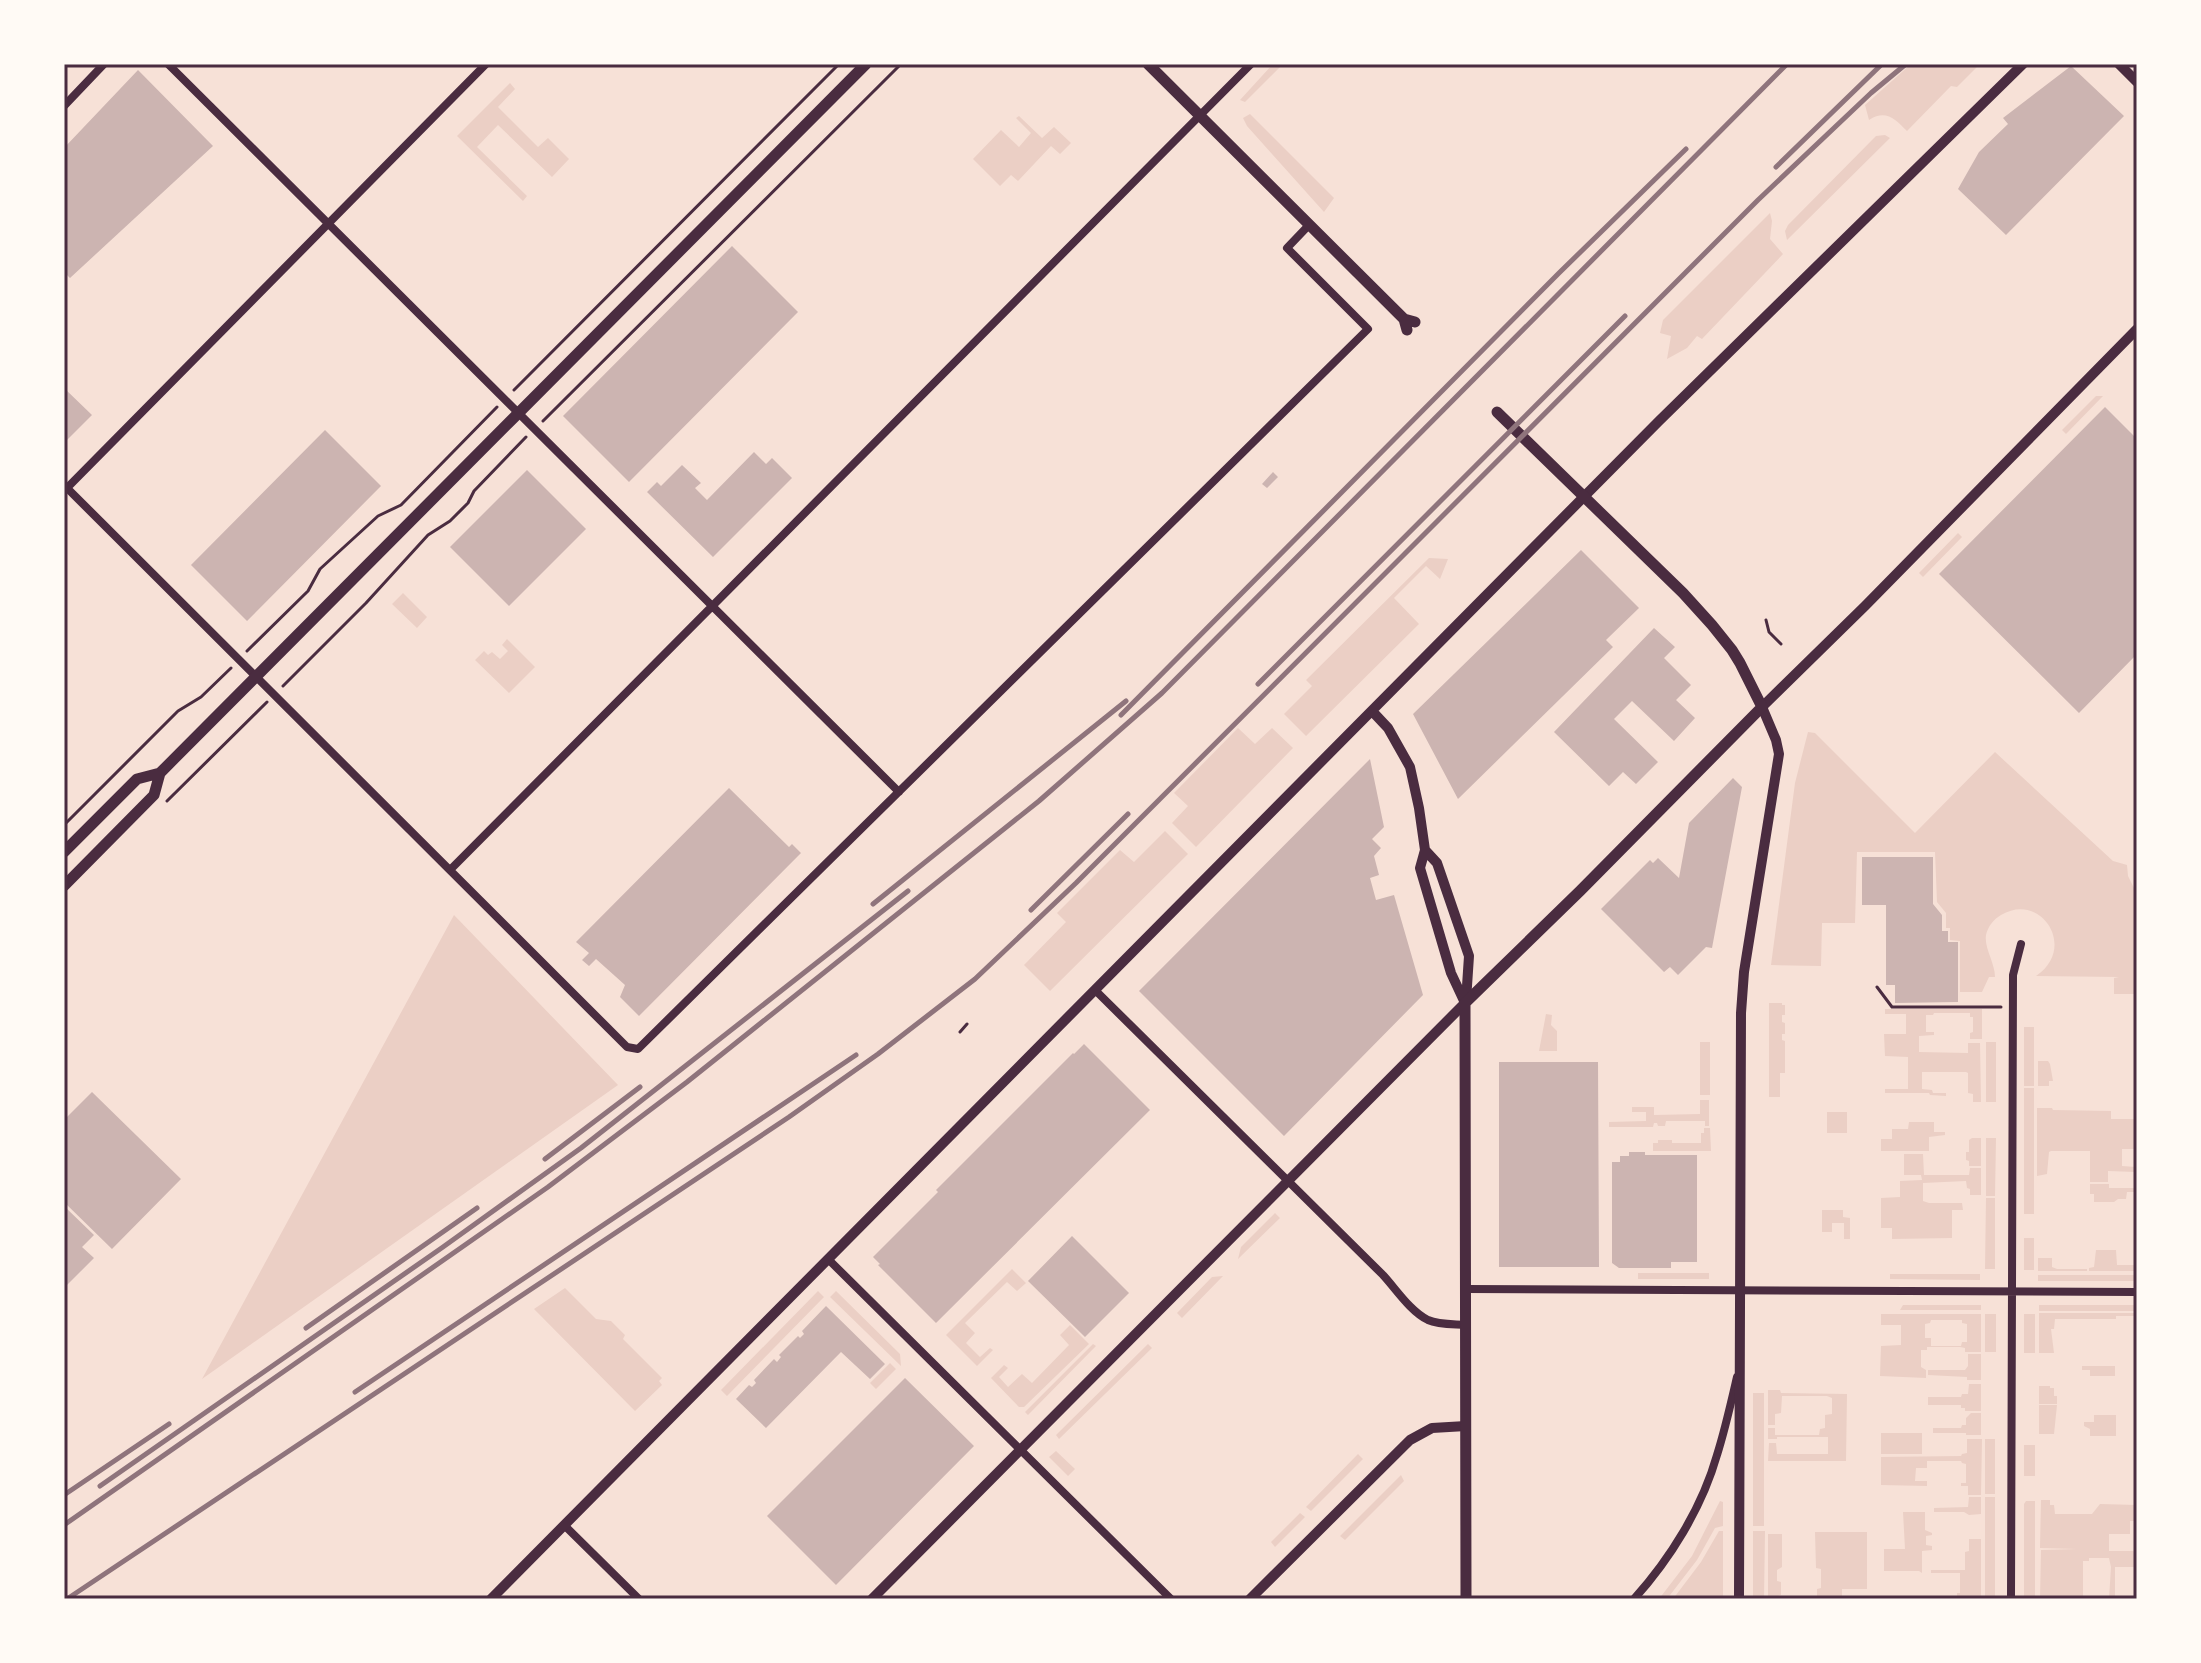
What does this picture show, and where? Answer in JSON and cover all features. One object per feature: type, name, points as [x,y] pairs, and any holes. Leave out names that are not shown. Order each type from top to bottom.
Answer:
[{"type":"main road","points":[[64,886],[154,795],[160,773],[866,64]]},
{"type":"main road","points":[[1148,64],[1409,324]]},
{"type":"main road","points":[[1466,1599],[1465,1003],[1762,707],[1740,663],[1712,625],[1497,412]]},
{"type":"main road","points":[[64,852],[137,779],[160,773]]},
{"type":"street","points":[[64,106],[104,64]]},
{"type":"street","points":[[168,64],[899,792]]},
{"type":"street","points":[[486,64],[65,487],[627,1047],[634,1050],[641,1047],[1368,329],[1287,248],[1309,225]]},
{"type":"street","points":[[450,870],[1251,64]]},
{"type":"street","points":[[491,1599],[1555,526],[2023,64]]},
{"type":"street","points":[[2119,64],[2137,82]]},
{"type":"street","points":[[1739,1599],[1742,989],[1779,754],[1762,707],[2137,329]]},
{"type":"street","points":[[1372,711],[1388,728],[1410,767],[1425,850],[1420,868],[1451,973],[1465,1003]]},
{"type":"street","points":[[872,1599],[1465,1003],[1469,956],[1437,863],[1425,850]]},
{"type":"street","points":[[2011,1599],[2013,975],[2021,944]]},
{"type":"street","points":[[1095,990],[1383,1275],[1414,1310],[1428,1320],[1466,1325]]},
{"type":"street","points":[[828,1259],[1171,1599]]},
{"type":"street","points":[[1466,1289],[2137,1292]]},
{"type":"street","points":[[1634,1599],[1673,1548],[1701,1497],[1717,1457],[1739,1369]]},
{"type":"street","points":[[1250,1599],[1410,1440],[1432,1428],[1466,1426]]},
{"type":"street","points":[[564,1525],[639,1599]]},
{"type":"path","points":[[522,382],[839,64]]},
{"type":"path","points":[[553,411],[901,64]]},
{"type":"path","points":[[261,638],[308,591],[320,569],[378,516],[401,505],[489,414]]},
{"type":"path","points":[[295,674],[428,535],[450,521],[468,503],[474,491],[517,446]]},
{"type":"path","points":[[1766,620],[1769,632],[1781,644]]},
{"type":"path","points":[[64,825],[178,711],[215,684]]},
{"type":"path","points":[[193,776],[251,718]]},
{"type":"path","points":[[1877,987],[1892,1007],[2013,1007]]},
{"type":"path","points":[[960,1032],[967,1024]]},
{"type":"shaded area","points":[[1273,64],[1283,64],[1245,102],[1240,100]]},
{"type":"shaded area","points":[[1911,64],[1980,64],[1957,87],[1951,86],[1907,131],[1885,115],[1869,120],[1865,105]]},
{"type":"shaded area","points":[[510,83],[515,89],[498,107],[538,147],[548,138],[569,159],[552,177],[498,125],[477,147],[527,196],[523,201],[457,136]]},
{"type":"shaded area","points":[[1250,114],[1334,198],[1324,212],[1247,126],[1243,118]]},
{"type":"shaded area","points":[[1019,116],[1042,138],[1054,127],[1071,143],[1060,154],[1051,146],[1018,181],[1011,175],[1000,186],[973,159],[1001,130],[1019,147],[1031,133],[1016,118]]},
{"type":"shaded area","points":[[1876,136],[1890,138],[1787,240],[1785,231],[1788,225]]},
{"type":"shaded area","points":[[1770,213],[1770,239],[1783,254],[1702,339],[1697,336],[1687,348],[1667,359],[1671,336],[1660,333],[1663,320]]},
{"type":"shaded area","points":[[2096,396],[2103,396],[2066,434],[2062,430]]},
{"type":"shaded area","points":[[1958,533],[1962,537],[1923,577],[1919,573]]},
{"type":"shaded area","points":[[1429,558],[1448,559],[1440,579],[1426,566],[1394,598],[1419,624],[1306,736],[1284,714],[1312,686],[1306,680]]},
{"type":"shaded area","points":[[403,593],[427,617],[417,628],[392,604]]},
{"type":"shaded area","points":[[507,639],[535,667],[509,693],[475,660],[484,651],[488,655],[492,652],[500,659],[508,651],[502,645]]},
{"type":"shaded area","points":[[1238,728],[1255,744],[1272,728],[1293,748],[1196,847],[1172,823],[1188,806],[1174,793]]},
{"type":"shaded area","points":[[1808,732],[1815,733],[1915,833],[1995,752],[2113,861],[2127,865],[2128,876],[2137,894],[2135,994],[2114,994],[2114,978],[2119,977],[2036,976],[2048,964],[2054,951],[2054,938],[2041,916],[2029,910],[2016,910],[1998,917],[1992,923],[1986,940],[1995,977],[1989,977],[1982,992],[1960,992],[1960,941],[1950,940],[1946,913],[1937,902],[1935,852],[1857,852],[1855,923],[1822,923],[1821,966],[1771,965],[1795,783]]},
{"type":"shaded area","points":[[1165,831],[1188,854],[1050,991],[1024,965],[1066,922],[1057,913],[1120,850],[1134,862]]},
{"type":"shaded area","points":[[454,915],[618,1085],[202,1379]]},
{"type":"shaded area","points":[[1769,1003],[1785,1005],[1782,1022],[1785,1023],[1785,1034],[1782,1034],[1782,1040],[1785,1041],[1785,1073],[1780,1073],[1780,1097],[1769,1097]]},
{"type":"shaded area","points":[[1885,1009],[1982,1009],[1982,1039],[1970,1039],[1973,1017],[1970,1013],[1926,1015],[1926,1032],[1934,1032],[1934,1035],[1919,1036],[1919,1052],[1968,1053],[1968,1043],[1980,1043],[1981,1102],[1973,1102],[1973,1094],[1968,1093],[1966,1072],[1922,1072],[1922,1089],[1946,1093],[1946,1096],[1885,1093],[1885,1089],[1908,1089],[1908,1057],[1885,1056],[1884,1034],[1906,1034],[1906,1014],[1885,1014]]},
{"type":"shaded area","points":[[1546,1014],[1552,1015],[1551,1025],[1557,1031],[1557,1051],[1539,1051]]},
{"type":"shaded area","points":[[2024,1027],[2034,1027],[2034,1086],[2024,1086]]},
{"type":"shaded area","points":[[1700,1042],[1710,1042],[1710,1095],[1700,1095]]},
{"type":"shaded area","points":[[1986,1042],[1996,1042],[1996,1102],[1986,1102]]},
{"type":"shaded area","points":[[2038,1061],[2048,1061],[2050,1064],[2053,1081],[2049,1081],[2049,1086],[2038,1086]]},
{"type":"shaded area","points":[[2024,1088],[2034,1088],[2034,1214],[2024,1214]]},
{"type":"shaded area","points":[[1700,1100],[1709,1100],[1709,1126],[1705,1126],[1705,1121],[1666,1121],[1665,1126],[1654,1123],[1653,1127],[1609,1127],[1609,1122],[1646,1121],[1646,1112],[1632,1112],[1632,1107],[1654,1107],[1654,1115],[1700,1114]]},
{"type":"shaded area","points":[[2037,1108],[2111,1111],[2111,1119],[2137,1119],[2137,1149],[2122,1149],[2122,1166],[2136,1167],[2136,1172],[2108,1171],[2108,1182],[2090,1182],[2090,1151],[2051,1151],[2047,1174],[2037,1176]]},
{"type":"shaded area","points":[[1827,1112],[1847,1112],[1847,1133],[1827,1133]]},
{"type":"shaded area","points":[[1909,1122],[1934,1122],[1934,1132],[1945,1132],[1945,1135],[1929,1137],[1929,1151],[1881,1151],[1881,1139],[1892,1139],[1892,1129],[1908,1129]]},
{"type":"shaded area","points":[[1704,1128],[1710,1128],[1711,1151],[1653,1151],[1653,1143],[1658,1143],[1658,1140],[1701,1143]]},
{"type":"shaded area","points":[[1972,1138],[1981,1138],[1981,1166],[1969,1166],[1966,1160]]},
{"type":"shaded area","points":[[1986,1138],[1996,1138],[1995,1196],[1986,1196]]},
{"type":"shaded area","points":[[1904,1154],[1923,1154],[1924,1175],[1969,1175],[1970,1168],[1981,1168],[1981,1195],[1970,1195],[1966,1181],[1923,1183],[1923,1201],[1962,1203],[1963,1210],[1952,1210],[1952,1238],[1892,1239],[1892,1228],[1881,1228],[1881,1198],[1900,1197],[1900,1181],[1922,1180],[1921,1175],[1904,1175]]},
{"type":"shaded area","points":[[2090,1184],[2135,1188],[2135,1192],[2127,1192],[2126,1199],[2114,1202],[2094,1202]]},
{"type":"shaded area","points":[[1986,1198],[1995,1198],[1995,1269],[1985,1269]]},
{"type":"shaded area","points":[[1822,1210],[1843,1210],[1843,1217],[1850,1218],[1850,1239],[1844,1239],[1844,1223],[1832,1223],[1832,1232],[1822,1232]]},
{"type":"shaded area","points":[[1275,1213],[1280,1218],[1238,1259],[1241,1247]]},
{"type":"shaded area","points":[[2024,1238],[2034,1238],[2034,1270],[2024,1270]]},
{"type":"shaded area","points":[[2096,1250],[2116,1250],[2117,1265],[2136,1265],[2137,1251],[2137,1271],[2089,1271],[2094,1267]]},
{"type":"shaded area","points":[[2038,1258],[2052,1258],[2052,1267],[2057,1269],[2087,1271],[2038,1271]]},
{"type":"shaded area","points":[[1012,1269],[1026,1283],[1017,1291],[1007,1282],[965,1323],[975,1333],[966,1343],[980,1357],[990,1348],[993,1350],[977,1366],[946,1335]]},
{"type":"shaded area","points":[[1638,1273],[1709,1273],[1709,1279],[1638,1279]]},
{"type":"shaded area","points":[[1890,1274],[1980,1274],[1980,1280],[1890,1279]]},
{"type":"shaded area","points":[[2038,1275],[2137,1275],[2137,1281],[2038,1281]]},
{"type":"shaded area","points":[[1223,1276],[1182,1318],[1177,1313],[1212,1277]]},
{"type":"shaded area","points":[[565,1288],[596,1319],[611,1321],[625,1335],[623,1339],[662,1378],[659,1381],[662,1385],[635,1411],[534,1309]]},
{"type":"shaded area","points":[[818,1291],[824,1297],[727,1396],[721,1390]]},
{"type":"shaded area","points":[[836,1291],[900,1354],[901,1366],[830,1297]]},
{"type":"shaded area","points":[[1903,1305],[1981,1305],[1981,1310],[1900,1310]]},
{"type":"shaded area","points":[[2039,1305],[2134,1305],[2137,1311],[2039,1311]]},
{"type":"shaded area","points":[[2039,1313],[2136,1313],[2136,1316],[2055,1319],[2054,1329],[2051,1329],[2054,1353],[2039,1353]]},
{"type":"shaded area","points":[[1881,1314],[1981,1314],[1981,1352],[1965,1352],[1965,1348],[1960,1347],[1927,1347],[1927,1350],[1921,1350],[1921,1367],[1926,1370],[1926,1378],[1880,1376],[1881,1346],[1901,1345],[1901,1325],[1881,1325]],"holes":[[[1931,1320],[1962,1320],[1967,1324],[1967,1342],[1962,1342],[1961,1346],[1931,1346],[1931,1338],[1925,1338],[1925,1324]]]},
{"type":"shaded area","points":[[1985,1314],[1996,1314],[1996,1352],[1985,1352]]},
{"type":"shaded area","points":[[2024,1314],[2035,1314],[2035,1353],[2024,1353]]},
{"type":"shaded area","points":[[1070,1325],[1089,1344],[1024,1407],[1019,1407],[991,1378],[1004,1365],[1008,1368],[999,1377],[1008,1387],[1022,1374],[1032,1383],[1069,1345],[1060,1335]]},
{"type":"shaded area","points":[[1093,1344],[1096,1346],[1028,1415],[1025,1412]]},
{"type":"shaded area","points":[[1148,1344],[1152,1348],[1059,1439],[1056,1435]]},
{"type":"shaded area","points":[[1968,1354],[1981,1354],[1981,1380],[1928,1375],[1928,1370],[1965,1370]]},
{"type":"shaded area","points":[[890,1363],[896,1369],[876,1389],[870,1383]]},
{"type":"shaded area","points":[[2082,1366],[2115,1366],[2115,1376],[2090,1376],[2090,1370],[2082,1370]]},
{"type":"shaded area","points":[[1969,1384],[1981,1384],[1981,1411],[1965,1411],[1961,1405],[1928,1405],[1928,1397],[1961,1397],[1968,1394]]},
{"type":"shaded area","points":[[2039,1386],[2054,1388],[2057,1404],[2039,1404]]},
{"type":"shaded area","points":[[1768,1390],[1847,1394],[1846,1461],[1768,1461],[1769,1443],[1776,1443],[1777,1454],[1828,1454],[1828,1437],[1768,1439],[1768,1428],[1775,1428],[1775,1435],[1819,1435],[1820,1429],[1825,1428],[1825,1415],[1832,1414],[1832,1398],[1782,1396],[1781,1413],[1775,1414],[1775,1425],[1768,1425]]},
{"type":"shaded area","points":[[1753,1393],[1764,1393],[1764,1526],[1753,1526]]},
{"type":"shaded area","points":[[2039,1405],[2057,1405],[2054,1434],[2039,1434]]},
{"type":"shaded area","points":[[1971,1413],[1981,1413],[1981,1435],[1933,1433],[1933,1428],[1961,1428],[1966,1425],[1966,1418]]},
{"type":"shaded area","points":[[2094,1415],[2116,1415],[2116,1436],[2090,1436],[2090,1429],[2084,1426],[2084,1422],[2094,1422]]},
{"type":"shaded area","points":[[1881,1433],[1922,1433],[1922,1454],[1881,1454]]},
{"type":"shaded area","points":[[1967,1439],[1982,1439],[1981,1495],[1968,1495],[1968,1486],[1961,1486],[1961,1483],[1966,1483],[1966,1464],[1961,1461],[1927,1461],[1927,1468],[1916,1468],[1915,1481],[1927,1481],[1927,1486],[1881,1485],[1881,1457],[1961,1456],[1967,1453]]},
{"type":"shaded area","points":[[1985,1439],[1995,1439],[1995,1494],[1985,1494]]},
{"type":"shaded area","points":[[2024,1445],[2035,1445],[2035,1476],[2024,1476]]},
{"type":"shaded area","points":[[1056,1451],[1075,1469],[1068,1476],[1049,1457]]},
{"type":"shaded area","points":[[1358,1454],[1363,1459],[1311,1511],[1306,1507]]},
{"type":"shaded area","points":[[1401,1475],[1404,1481],[1345,1540],[1340,1536]]},
{"type":"shaded area","points":[[1969,1497],[1981,1497],[1981,1514],[1934,1512],[1934,1508],[1968,1507]]},
{"type":"shaded area","points":[[1985,1497],[1995,1497],[1995,1599],[1985,1599]]},
{"type":"shaded area","points":[[2041,1500],[2050,1500],[2055,1514],[2092,1514],[2100,1504],[2137,1505],[2137,1521],[2130,1521],[2130,1534],[2109,1534],[2109,1551],[2133,1551],[2137,1554],[2137,1567],[2115,1567],[2115,1599],[2109,1599],[2109,1558],[2089,1558],[2089,1561],[2083,1561],[2083,1599],[2040,1599],[2041,1550],[2077,1549],[2040,1548]]},
{"type":"shaded area","points":[[1720,1501],[1723,1502],[1723,1526],[1715,1528],[1697,1560],[1667,1599],[1659,1599],[1692,1556]]},
{"type":"shaded area","points":[[2026,1501],[2035,1501],[2035,1599],[2024,1599]]},
{"type":"shaded area","points":[[1903,1512],[1925,1512],[1925,1530],[1932,1533],[1926,1536],[1926,1545],[1932,1546],[1932,1550],[1922,1551],[1922,1573],[1884,1571],[1884,1549],[1905,1549]]},
{"type":"shaded area","points":[[1300,1513],[1305,1517],[1275,1547],[1271,1542]]},
{"type":"shaded area","points":[[1719,1531],[1723,1531],[1723,1599],[1673,1599],[1701,1562]]},
{"type":"shaded area","points":[[1753,1531],[1765,1531],[1764,1599],[1753,1599]]},
{"type":"shaded area","points":[[1815,1532],[1867,1532],[1867,1589],[1842,1589],[1842,1599],[1817,1596],[1817,1589],[1821,1588],[1821,1569],[1816,1568]]},
{"type":"shaded area","points":[[1768,1534],[1782,1534],[1782,1567],[1777,1570],[1777,1581],[1781,1582],[1778,1599],[1768,1599]]},
{"type":"shaded area","points":[[1969,1539],[1981,1539],[1981,1599],[1957,1599],[1960,1573],[1931,1573],[1931,1570],[1965,1570]]},
{"type":"building","points":[[2071,66],[2124,116],[2006,235],[1958,189],[1979,152],[2008,124],[2003,118]]},
{"type":"building","points":[[138,70],[213,146],[70,278],[64,272],[64,148]]},
{"type":"building","points":[[732,246],[798,312],[629,482],[563,416]]},
{"type":"building","points":[[64,388],[92,415],[64,443]]},
{"type":"building","points":[[2105,407],[2137,439],[2137,654],[2079,713],[1939,574]]},
{"type":"building","points":[[325,430],[381,486],[247,621],[191,565]]},
{"type":"building","points":[[754,452],[766,464],[772,458],[792,478],[713,557],[647,492],[657,482],[661,486],[682,465],[701,483],[695,488],[707,500]]},
{"type":"building","points":[[527,470],[586,529],[509,606],[450,547]]},
{"type":"building","points":[[1273,472],[1278,477],[1267,488],[1262,484]]},
{"type":"building","points":[[1581,550],[1639,608],[1606,640],[1613,647],[1458,799],[1413,714]]},
{"type":"building","points":[[1654,628],[1675,647],[1664,658],[1691,685],[1676,700],[1695,718],[1674,741],[1632,701],[1614,719],[1658,762],[1636,784],[1623,772],[1609,786],[1554,732]]},
{"type":"building","points":[[1370,759],[1384,827],[1372,839],[1381,848],[1374,856],[1379,875],[1370,878],[1376,900],[1394,895],[1423,995],[1284,1136],[1139,991]]},
{"type":"building","points":[[1733,778],[1742,787],[1712,948],[1706,947],[1678,975],[1670,967],[1664,972],[1601,909],[1650,860],[1653,863],[1658,858],[1679,878],[1689,823]]},
{"type":"building","points":[[729,788],[789,847],[792,844],[801,853],[639,1016],[620,997],[625,985],[596,959],[589,966],[582,960],[589,953],[576,942]]},
{"type":"building","points":[[1862,857],[1933,857],[1933,904],[1942,915],[1942,931],[1948,931],[1948,942],[1958,942],[1958,1002],[1895,1003],[1895,985],[1886,985],[1886,905],[1862,905]]},
{"type":"building","points":[[1084,1044],[1150,1110],[936,1323],[873,1257]]},
{"type":"building","points":[[1499,1062],[1598,1062],[1599,1267],[1499,1267]]},
{"type":"building","points":[[92,1092],[181,1179],[112,1249],[64,1202],[64,1120]]},
{"type":"building","points":[[1629,1152],[1697,1155],[1697,1262],[1671,1262],[1671,1268],[1619,1268],[1612,1263],[1612,1162],[1620,1162],[1620,1156],[1629,1156]]},
{"type":"building","points":[[64,1206],[94,1235],[82,1247],[94,1258],[64,1288]]},
{"type":"building","points":[[1072,1236],[1129,1293],[1085,1337],[1028,1281]]},
{"type":"building","points":[[826,1306],[885,1364],[870,1379],[841,1352],[766,1428],[736,1399],[749,1385],[752,1387],[756,1383],[754,1380],[774,1359],[777,1362],[781,1357],[779,1355],[804,1334],[802,1331]]},
{"type":"building","points":[[905,1378],[974,1446],[836,1585],[767,1516]]},
{"type":"railway","points":[[64,1525],[548,1187],[687,1082],[1039,801],[1162,693],[1787,64]]},
{"type":"railway","points":[[1776,167],[1882,64]]},
{"type":"railway","points":[[67,1599],[789,1117],[878,1054],[975,979],[1076,883],[1758,200],[1906,64]]},
{"type":"railway","points":[[1121,715],[1686,149]]},
{"type":"railway","points":[[1258,684],[1625,316]]},
{"type":"railway","points":[[873,904],[1126,701]]},
{"type":"railway","points":[[1031,910],[1128,814]]},
{"type":"railway","points":[[100,1486],[581,1148],[908,891]]},
{"type":"railway","points":[[355,1392],[856,1055]]},
{"type":"railway","points":[[545,1159],[640,1087]]},
{"type":"railway","points":[[306,1328],[477,1208]]},
{"type":"railway","points":[[64,1495],[169,1424]]}]
